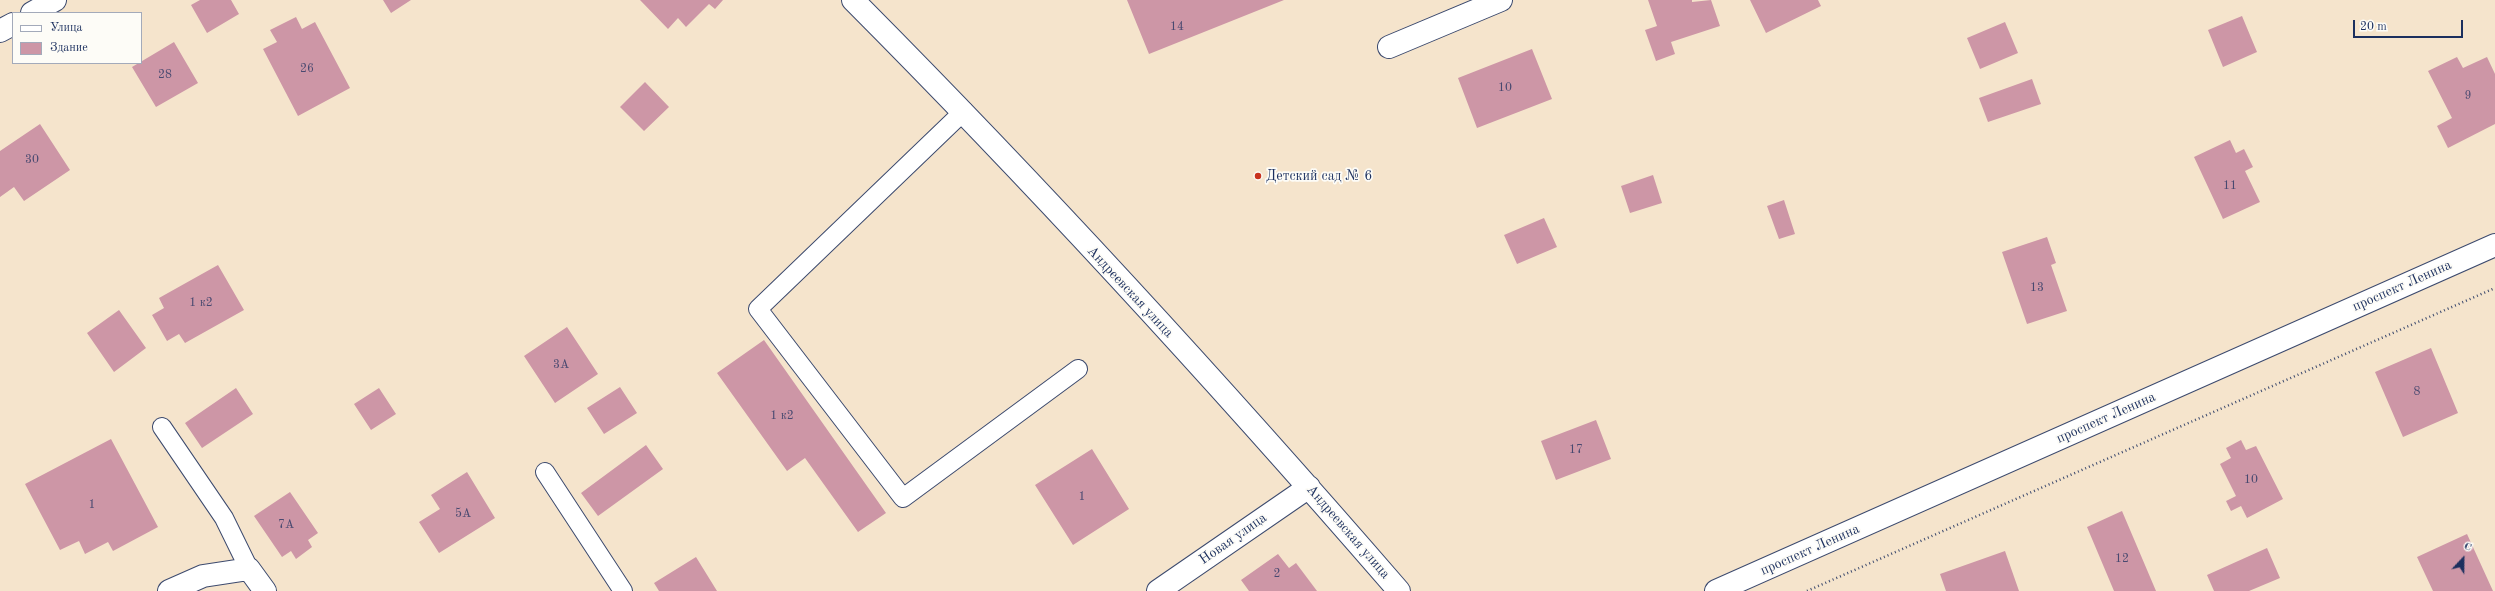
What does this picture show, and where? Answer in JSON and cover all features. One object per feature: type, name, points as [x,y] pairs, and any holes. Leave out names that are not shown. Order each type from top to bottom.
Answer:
[{"type":"street","points":[[34,12],[55,0]]},
{"type":"street","name":"Андреевская улица","points":[[854,0],[964,111],[1309,487],[1399,591]]},
{"type":"street","points":[[1389,47],[1501,0]]},
{"type":"street","points":[[0,31],[12,25]]},
{"type":"street","name":"проспект Ленина","points":[[1716,591],[2495,245]]},
{"type":"street","name":"Новая улица","points":[[1158,591],[1309,487]]},
{"type":"street","points":[[169,591],[203,576],[249,569],[265,591]]},
{"type":"lane","points":[[964,111],[758,309],[903,498],[1078,369]]},
{"type":"lane","points":[[162,427],[224,518],[249,569]]},
{"type":"lane","points":[[545,472],[623,591]]},
{"type":"path","points":[[1807,591],[2495,288]]},
{"type":"building","points":[[200,0],[231,0],[239,14],[207,33],[191,5]]},
{"type":"building","points":[[383,0],[411,0],[391,13]]},
{"type":"building","points":[[640,0],[723,0],[715,9],[709,4],[686,27],[678,18],[668,29]]},
{"type":"building","points":[[1127,0],[1284,0],[1149,54]]},
{"type":"building","points":[[1648,0],[1692,0],[1692,2],[1711,0],[1720,26],[1671,42],[1675,54],[1656,61],[1645,30],[1657,26]]},
{"type":"building","points":[[1750,0],[1818,0],[1821,6],[1766,33]]},
{"type":"building","points":[[2242,16],[2257,52],[2223,67],[2208,30]]},
{"type":"building","points":[[296,17],[302,29],[315,22],[350,88],[298,116],[263,49],[277,42],[270,30]]},
{"type":"building","points":[[2005,22],[2018,53],[1980,69],[1967,38]]},
{"type":"building","points":[[174,42],[198,83],[156,107],[132,67],[137,64],[142,64],[142,61]]},
{"type":"building","points":[[1532,49],[1552,99],[1477,128],[1458,78]]},
{"type":"building","points":[[2457,57],[2463,68],[2487,57],[2495,74],[2495,124],[2448,148],[2437,126],[2452,118],[2428,71]]},
{"type":"building","points":[[2032,79],[2041,104],[1988,122],[1979,98]]},
{"type":"building","points":[[645,82],[669,107],[644,131],[620,107]]},
{"type":"building","points":[[40,124],[70,170],[24,201],[14,187],[0,197],[0,151]]},
{"type":"building","points":[[2230,140],[2236,153],[2244,149],[2253,167],[2245,171],[2260,202],[2223,219],[2194,157]]},
{"type":"building","points":[[1653,175],[1662,203],[1630,213],[1621,186]]},
{"type":"building","points":[[1784,200],[1795,234],[1779,239],[1767,206]]},
{"type":"building","points":[[1544,218],[1557,247],[1517,264],[1504,235]]},
{"type":"building","points":[[2047,237],[2056,263],[2051,265],[2067,311],[2027,324],[2002,252]]},
{"type":"building","points":[[218,265],[244,310],[185,343],[179,334],[167,341],[152,315],[164,308],[159,298]]},
{"type":"building","points":[[119,310],[146,348],[114,372],[87,333]]},
{"type":"building","points":[[567,327],[598,374],[555,403],[524,356]]},
{"type":"building","points":[[764,340],[886,513],[858,532],[805,458],[787,471],[717,373]]},
{"type":"building","points":[[2431,348],[2458,413],[2403,437],[2375,372]]},
{"type":"building","points":[[620,387],[637,413],[604,434],[587,408]]},
{"type":"building","points":[[236,388],[253,414],[202,448],[185,423]]},
{"type":"building","points":[[379,388],[396,414],[371,430],[354,404]]},
{"type":"building","points":[[1596,420],[1611,459],[1556,480],[1541,441]]},
{"type":"building","points":[[111,439],[158,527],[113,551],[108,542],[85,554],[79,541],[60,550],[25,484]]},
{"type":"building","points":[[2241,440],[2246,450],[2256,446],[2283,499],[2247,518],[2241,506],[2231,511],[2226,501],[2236,496],[2220,464],[2231,458],[2226,448]]},
{"type":"building","points":[[646,445],[663,469],[598,516],[581,493]]},
{"type":"building","points":[[1092,449],[1129,509],[1073,545],[1035,485]]},
{"type":"building","points":[[467,472],[495,518],[439,553],[419,522],[440,509],[431,495]]},
{"type":"building","points":[[290,492],[318,533],[308,540],[312,547],[296,559],[291,551],[282,557],[254,516]]},
{"type":"building","points":[[2122,511],[2156,591],[2114,591],[2087,527]]},
{"type":"building","points":[[2467,534],[2493,591],[2433,591],[2417,557]]},
{"type":"building","points":[[2267,548],[2280,578],[2249,591],[2214,591],[2207,575]]},
{"type":"building","points":[[2005,551],[2019,591],[1946,591],[1940,574]]},
{"type":"building","points":[[1278,554],[1289,568],[1296,563],[1317,591],[1249,591],[1241,580]]},
{"type":"building","points":[[696,557],[717,591],[659,591],[654,583]]},
{"type":"place","name":"Детский сад № 6","points":[[1258,176]]}]
